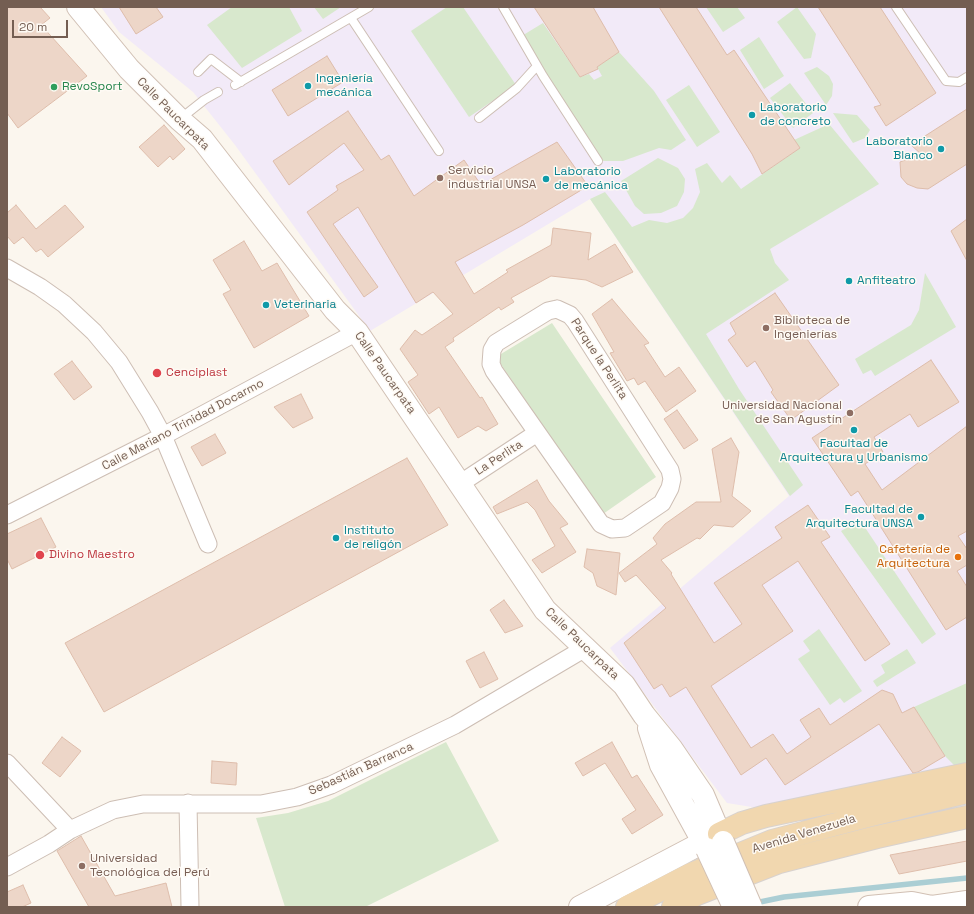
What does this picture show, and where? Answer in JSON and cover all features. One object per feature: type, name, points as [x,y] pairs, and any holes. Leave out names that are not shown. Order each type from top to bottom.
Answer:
[{"type":"main road","name":"Calle Paucarpata","points":[[78,7],[129,69],[180,120],[202,139],[335,310],[357,332],[546,610],[587,647],[624,685],[644,716],[671,748],[703,795],[713,842]]},
{"type":"main road","points":[[580,907],[713,842],[742,823],[766,816],[967,774]]},
{"type":"main road","name":"Avenida Venezuela","points":[[627,907],[688,875],[772,842],[871,815],[967,792]]},
{"type":"main road","name":"Avenida Venezuela","points":[[673,907],[697,894],[779,862],[877,837],[967,817]]},
{"type":"main road","points":[[713,842],[734,907]]},
{"type":"main road","points":[[713,842],[751,907]]},
{"type":"main road","points":[[870,907],[912,903],[932,907],[967,902]]},
{"type":"street","points":[[7,268],[40,287],[64,304],[94,332],[119,362],[150,412],[162,436],[208,544]]},
{"type":"street","name":"Parque la Perlita","points":[[557,310],[570,315],[575,322],[670,470],[672,479],[667,496],[662,503],[625,528],[612,529],[601,524],[538,433],[494,372],[490,357],[496,343],[548,311],[557,310]]},
{"type":"street","name":"Calle Mariano Trinidad Docarmo","points":[[7,515],[162,436],[357,332]]},
{"type":"street","name":"La Perlita","points":[[461,483],[538,433]]},
{"type":"street","name":"Sebastián Barranca","points":[[7,867],[49,844],[70,830],[113,810],[143,804],[261,804],[297,797],[331,785],[455,725],[587,647]]},
{"type":"street","points":[[7,763],[70,830]]},
{"type":"street","points":[[188,803],[190,907]]},
{"type":"lane","points":[[198,72],[211,59],[238,83],[369,7]]},
{"type":"lane","points":[[503,7],[537,66],[598,161]]},
{"type":"lane","points":[[896,7],[946,81],[952,83],[958,82],[967,77]]},
{"type":"lane","points":[[351,18],[439,151]]},
{"type":"lane","points":[[479,118],[517,88],[537,66]]},
{"type":"lane","points":[[180,120],[204,100],[218,92]]},
{"type":"shaded area","name":"Universidad Nacional de San Agustín","points":[[101,7],[967,7],[967,764],[764,809],[727,803],[610,648],[789,496],[590,199],[370,331],[235,145],[193,92],[119,32]]},
{"type":"green space","points":[[232,7],[289,7],[302,31],[242,68],[207,25]]},
{"type":"green space","points":[[314,7],[341,7],[323,19]]},
{"type":"green space","points":[[447,7],[463,7],[516,85],[469,117],[411,31]]},
{"type":"green space","points":[[706,7],[737,7],[745,18],[723,32]]},
{"type":"green space","points":[[797,7],[816,34],[811,58],[804,59],[777,22]]},
{"type":"green space","points":[[543,23],[580,77],[589,74],[594,80],[602,76],[597,67],[619,52],[654,91],[686,140],[671,150],[659,148],[623,161],[598,161],[520,37]]},
{"type":"green space","points":[[759,37],[784,76],[764,89],[740,50]]},
{"type":"green space","points":[[817,67],[829,76],[833,84],[832,96],[826,105],[804,73]]},
{"type":"green space","points":[[790,83],[813,113],[793,128],[770,98]]},
{"type":"green space","points":[[689,85],[720,132],[697,147],[666,100]]},
{"type":"green space","points":[[833,113],[857,115],[870,130],[865,138],[853,143]]},
{"type":"green space","points":[[829,124],[879,184],[770,249],[775,263],[789,280],[706,334],[739,389],[803,485],[790,496],[590,199],[605,192],[632,227],[649,220],[667,223],[683,218],[693,208],[700,192],[695,169],[707,163],[722,183],[730,175],[741,189],[800,148],[794,140]]},
{"type":"green space","points":[[658,158],[678,168],[685,179],[684,192],[677,206],[661,213],[644,214],[635,206],[621,181]]},
{"type":"green space","points":[[925,273],[956,327],[875,376],[871,370],[863,374],[855,359],[911,325],[919,310]]},
{"type":"green space","points":[[552,323],[656,477],[603,514],[496,357]]},
{"type":"green space","points":[[860,520],[936,634],[922,644],[841,531]]},
{"type":"green space","points":[[819,629],[862,691],[844,703],[840,698],[830,705],[798,659],[810,651],[803,641]]},
{"type":"green space","points":[[907,649],[916,663],[877,687],[873,681],[885,673],[881,665]]},
{"type":"green space","points":[[967,683],[967,764],[956,767],[945,756],[914,707]]},
{"type":"green space","points":[[446,742],[499,841],[365,907],[285,907],[256,818],[288,813],[328,801]]},
{"type":"building","points":[[7,7],[40,7],[50,18],[41,25],[87,76],[18,128],[7,113]]},
{"type":"building","points":[[119,7],[156,7],[163,17],[136,34]]},
{"type":"building","points":[[534,7],[593,7],[619,52],[597,67],[598,69],[580,77]]},
{"type":"building","points":[[659,7],[696,7],[727,55],[734,50],[800,148],[762,174],[752,154]]},
{"type":"building","points":[[818,7],[880,7],[936,93],[886,126],[874,107],[881,105]]},
{"type":"building","name":"Ingeniería mecánica","points":[[327,56],[343,82],[288,116],[272,90]]},
{"type":"building","name":"Laboratorio Blanco","points":[[967,109],[967,164],[928,189],[917,188],[907,184],[901,177],[900,162],[921,154],[911,145]]},
{"type":"building","points":[[348,111],[381,160],[389,155],[414,196],[464,160],[481,185],[557,142],[588,186],[523,225],[455,262],[474,294],[508,272],[506,270],[551,245],[553,228],[591,233],[588,260],[615,244],[633,272],[602,287],[586,280],[551,276],[511,298],[514,302],[501,310],[499,307],[453,338],[454,341],[445,347],[480,398],[482,397],[498,424],[486,431],[478,426],[458,438],[439,407],[429,414],[408,382],[418,375],[400,349],[415,330],[422,335],[453,314],[433,292],[416,303],[358,207],[333,224],[378,287],[364,297],[307,212],[338,190],[336,186],[364,170],[344,143],[289,185],[273,161]]},
{"type":"building","points":[[164,125],[185,149],[173,160],[170,156],[158,167],[139,147]]},
{"type":"building","points":[[16,205],[36,229],[65,205],[84,227],[48,257],[41,249],[36,252],[23,237],[14,244],[7,236],[7,213]]},
{"type":"building","points":[[967,219],[967,261],[951,231]]},
{"type":"building","name":"Veterinaria","points":[[244,241],[262,271],[277,263],[309,316],[254,348],[223,294],[231,290],[213,260]]},
{"type":"building","points":[[775,293],[839,385],[791,420],[771,392],[773,390],[755,361],[747,367],[728,340],[736,334],[730,323]]},
{"type":"building","points":[[612,299],[649,343],[644,345],[665,377],[679,367],[696,391],[666,412],[645,381],[638,385],[634,378],[627,381],[610,353],[614,352],[592,314]]},
{"type":"building","points":[[931,360],[959,402],[918,427],[910,414],[874,437],[883,452],[865,464],[882,490],[967,426],[967,531],[958,536],[967,549],[967,565],[957,571],[967,587],[967,617],[946,630],[858,491],[851,496],[812,438]]},
{"type":"building","points":[[72,361],[92,387],[74,400],[54,374]]},
{"type":"building","points":[[301,394],[313,418],[293,428],[274,407]]},
{"type":"building","points":[[677,410],[698,440],[684,449],[664,419]]},
{"type":"building","points":[[215,434],[226,453],[202,466],[191,447]]},
{"type":"building","points":[[731,438],[739,452],[732,496],[751,511],[733,527],[714,525],[700,539],[697,538],[661,560],[672,573],[671,574],[714,643],[742,624],[714,583],[782,538],[775,527],[808,505],[830,537],[821,542],[890,644],[865,661],[798,561],[762,585],[793,631],[711,686],[751,748],[773,734],[787,754],[811,737],[800,720],[819,708],[830,725],[882,690],[893,694],[902,713],[914,707],[945,756],[918,772],[913,773],[879,724],[785,785],[766,758],[741,775],[686,687],[670,697],[662,684],[654,689],[624,643],[666,608],[636,575],[625,582],[619,573],[657,544],[653,538],[665,524],[696,502],[721,502],[712,449]]},
{"type":"building","points":[[407,458],[448,525],[104,712],[65,643]]},
{"type":"building","points":[[537,480],[549,501],[568,524],[560,528],[576,552],[542,573],[532,560],[555,546],[535,510],[527,502],[497,514],[493,507]]},
{"type":"building","points":[[41,518],[56,547],[12,569],[7,559],[7,534]]},
{"type":"building","points":[[587,549],[620,553],[616,595],[597,586],[593,573],[584,567]]},
{"type":"building","points":[[504,600],[523,626],[505,633],[490,610]]},
{"type":"building","points":[[484,652],[498,679],[480,688],[466,661]]},
{"type":"building","points":[[62,737],[81,751],[60,777],[42,763]]},
{"type":"building","points":[[612,742],[632,778],[637,775],[663,815],[632,834],[622,819],[636,810],[605,763],[583,776],[575,763]]},
{"type":"building","points":[[212,761],[237,763],[236,785],[211,783]]},
{"type":"building","name":"Universidad Tecnológica del Perú","points":[[81,836],[115,896],[166,883],[172,907],[89,907],[57,851]]},
{"type":"building","points":[[967,841],[967,861],[899,874],[890,855]]},
{"type":"building","points":[[23,885],[31,903],[22,907],[7,907],[7,892]]},
{"type":"waterway","points":[[755,903],[784,897],[967,878]]},
{"type":"place","name":"Ingeniería mecánica","points":[[308,86]]},
{"type":"place","name":"RevoSport","points":[[54,87]]},
{"type":"place","name":"Laboratorio de concreto","points":[[752,115]]},
{"type":"place","name":"Laboratorio Blanco","points":[[941,149]]},
{"type":"place","name":"Servicio industrial UNSA","points":[[440,178]]},
{"type":"place","name":"Laboratorio de mecánica","points":[[546,179]]},
{"type":"place","name":"Anfiteatro","points":[[849,281]]},
{"type":"place","name":"Veterinaria","points":[[266,305]]},
{"type":"place","name":"Biblioteca de Ingenierías","points":[[766,328]]},
{"type":"place","name":"Cenciplast","points":[[157,373]]},
{"type":"place","name":"Universidad Nacional de San Agustín","points":[[850,413]]},
{"type":"place","name":"Facultad de Arquitectura y Urbanismo","points":[[854,430]]},
{"type":"place","name":"Facultad de Arquitectura UNSA","points":[[921,517]]},
{"type":"place","name":"Instituto de religón","points":[[336,538]]},
{"type":"place","name":"Divino Maestro","points":[[40,555]]},
{"type":"place","name":"Cafetería de Arquitectura","points":[[958,557]]},
{"type":"place","name":"Universidad Tecnológica del Perú","points":[[82,866]]}]
